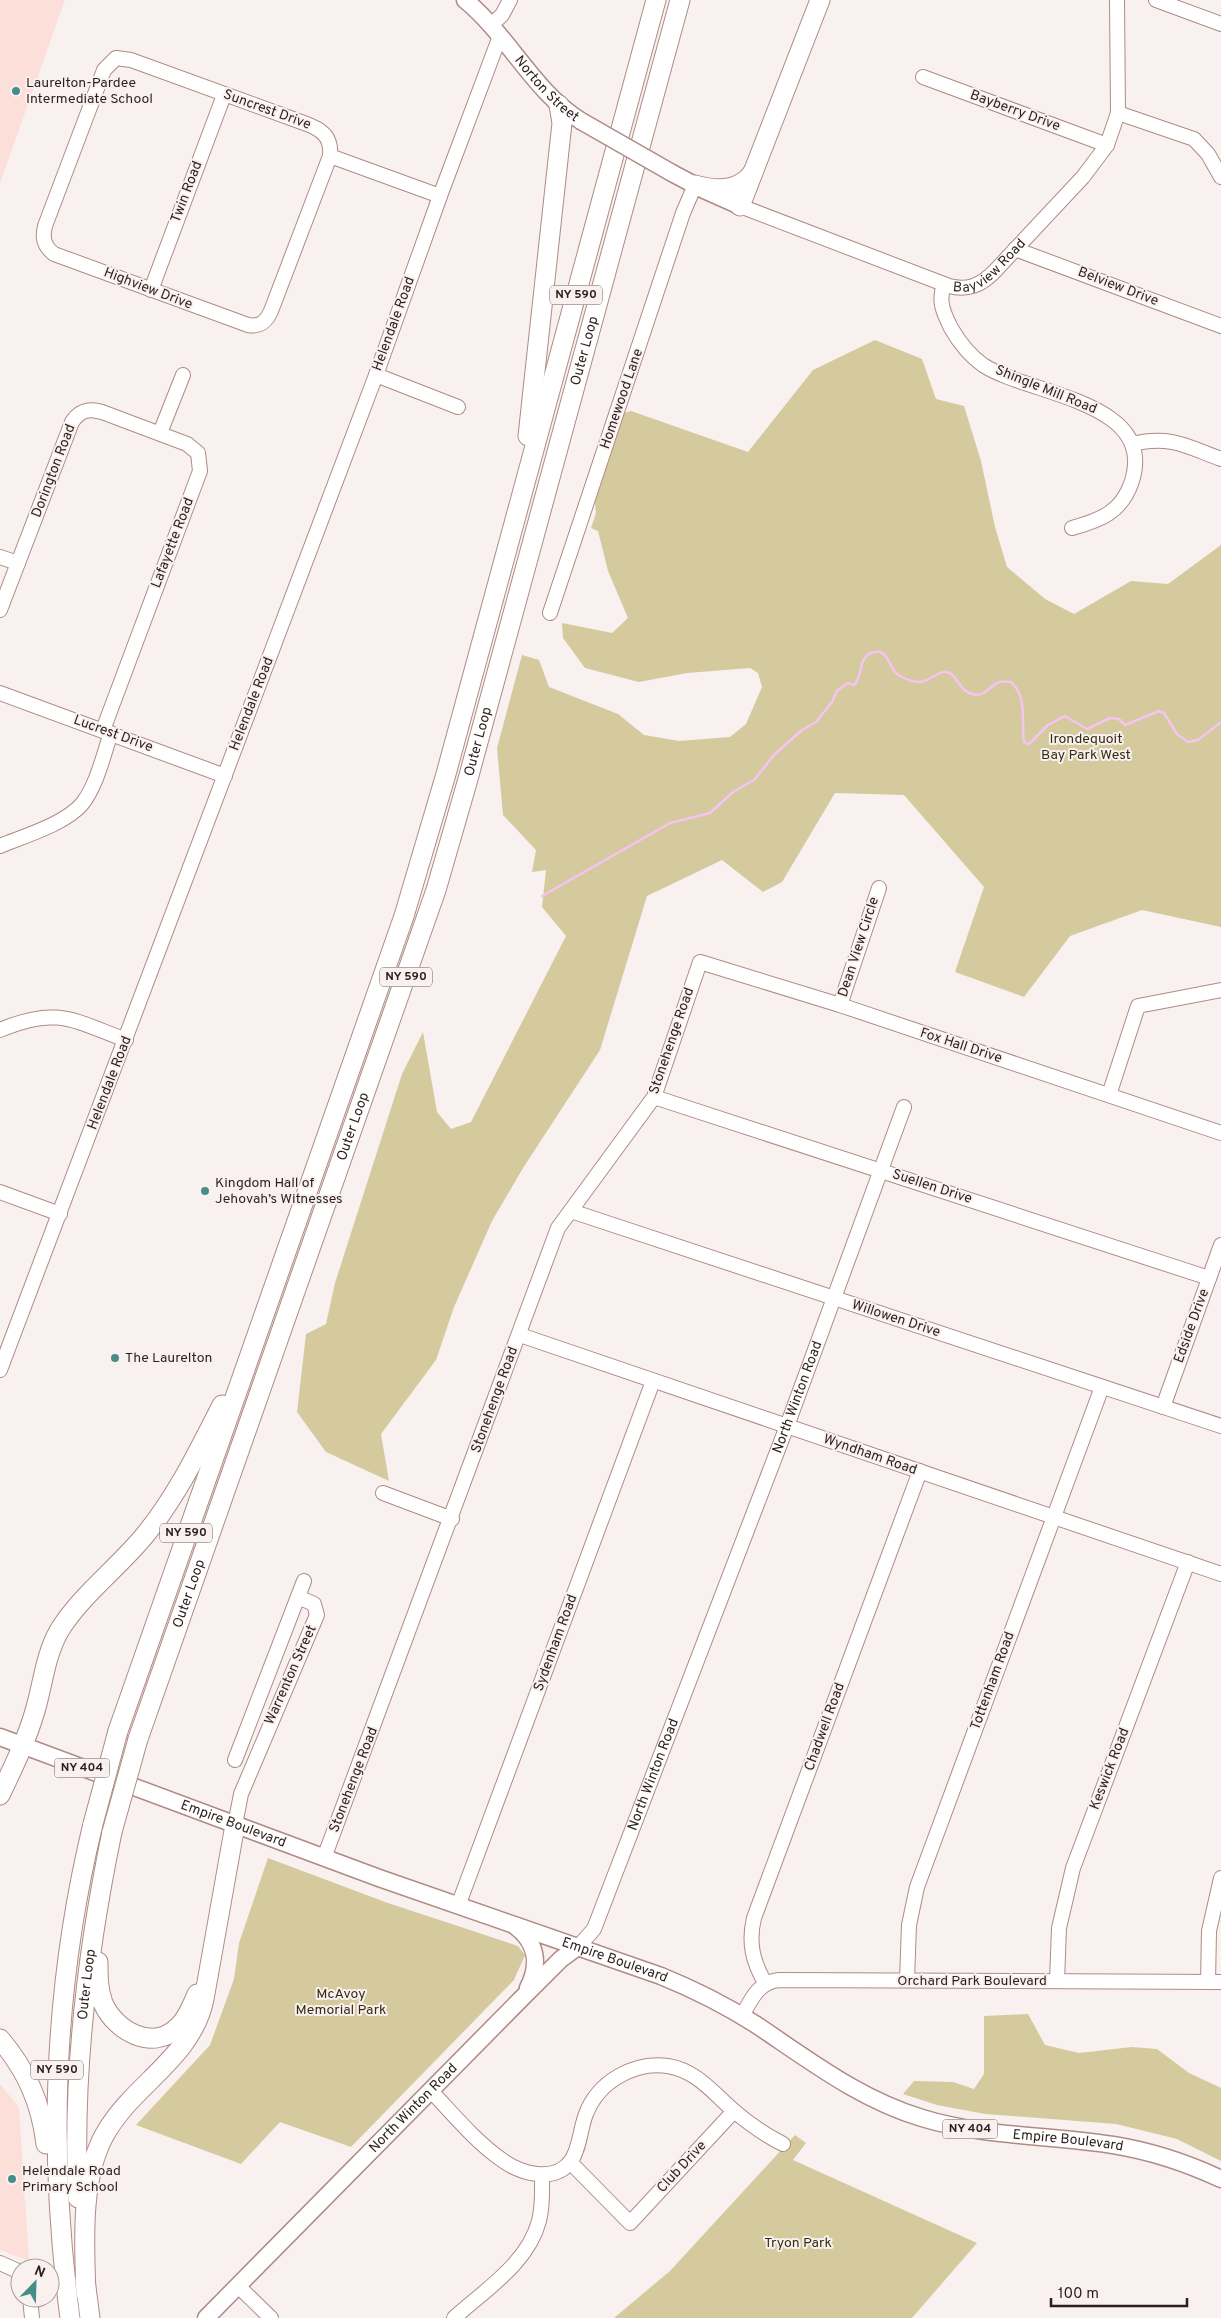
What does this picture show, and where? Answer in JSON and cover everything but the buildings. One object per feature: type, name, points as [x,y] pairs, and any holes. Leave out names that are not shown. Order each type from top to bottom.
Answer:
[{"type":"highway","name":"Outer Loop","points":[[70,2318],[65,2277],[56,2144],[58,2044],[69,1946],[93,1824],[118,1731],[404,916],[446,774],[656,0]]},
{"type":"highway","name":"Outer Loop","points":[[90,2318],[86,2292],[77,2178],[79,2070],[91,1948],[112,1832],[138,1738],[431,906],[468,779],[680,0]]},
{"type":"highway","points":[[663,62],[685,0]]},
{"type":"highway","points":[[740,206],[820,0]]},
{"type":"highway","points":[[496,590],[513,517],[533,399],[562,123],[559,105]]},
{"type":"highway","points":[[695,186],[714,189],[735,187],[745,181],[755,169]]},
{"type":"highway","points":[[0,1795],[35,1711],[48,1657],[59,1632],[77,1607],[140,1540],[171,1498],[193,1461],[256,1336]]},
{"type":"highway","points":[[86,2292],[87,2210],[95,2152],[113,2121],[171,2060],[193,2031],[203,2006],[235,1825]]},
{"type":"highway","points":[[112,1832],[101,1916],[98,1971],[101,1997],[114,2019],[128,2032],[145,2038],[159,2037],[175,2030],[183,2021],[196,1996],[214,1946]]},
{"type":"highway","points":[[0,2039],[25,2073],[41,2113],[65,2277]]},
{"type":"main road","name":"Norton Street","points":[[466,0],[496,31],[530,75],[559,105],[581,121],[672,173]]},
{"type":"main road","name":"Bayview Road","points":[[672,173],[695,186],[740,206]]},
{"type":"main road","name":"Empire Boulevard","points":[[0,1738],[324,1858],[458,1906],[579,1946],[676,1982],[742,2016],[848,2086],[877,2101],[914,2116],[979,2130],[1128,2148],[1174,2160],[1221,2179]]},
{"type":"main road","points":[[509,1923],[528,1938],[535,1956],[533,1977],[523,1997]]},
{"type":"main road","name":"North Winton Road","points":[[206,2318],[560,1960],[579,1946]]},
{"type":"street","name":"Helendale Road","points":[[0,1370],[6,1336],[60,1214],[126,1040],[376,375],[496,31],[510,0]]},
{"type":"street","name":"Bayview Road","points":[[740,206],[944,284],[961,288],[978,285],[994,272],[1084,177],[1106,145],[1118,113],[1117,0]]},
{"type":"street","points":[[1156,0],[1221,24]]},
{"type":"street","name":"Suncrest Drive","points":[[107,66],[116,58],[125,58],[316,127],[328,138],[331,146],[330,156]]},
{"type":"street","name":"Highview Drive","points":[[107,66],[45,226],[44,240],[49,250],[54,254],[248,325],[259,325],[264,322],[271,312],[330,156]]},
{"type":"street","name":"Bayberry Drive","points":[[923,77],[1106,145]]},
{"type":"street","name":"Twin Road","points":[[151,290],[224,95]]},
{"type":"street","points":[[1118,113],[1194,139],[1208,154],[1221,177]]},
{"type":"street","points":[[330,156],[440,196]]},
{"type":"street","name":"Homewood Lane","points":[[550,613],[683,213],[695,186]]},
{"type":"street","name":"Belview Drive","points":[[1015,249],[1221,326]]},
{"type":"street","name":"Shingle Mill Road","points":[[944,284],[941,302],[944,314],[959,341],[970,355],[998,373],[1102,413],[1124,430],[1132,444]]},
{"type":"street","points":[[160,433],[183,375]]},
{"type":"street","points":[[376,375],[458,407]]},
{"type":"street","name":"Dorington Road","points":[[0,610],[76,417],[85,410],[96,410],[160,433]]},
{"type":"street","name":"Lafayette Road","points":[[0,846],[70,815],[81,805],[93,783],[107,731],[200,471],[200,459],[194,448],[160,433]]},
{"type":"street","points":[[1072,528],[1100,520],[1118,506],[1125,497],[1134,475],[1135,462],[1132,444],[1148,440],[1170,440],[1221,459]]},
{"type":"street","points":[[0,556],[18,564]]},
{"type":"street","name":"Lucrest Drive","points":[[0,693],[225,776]]},
{"type":"street","name":"Dean View Circle","points":[[840,1005],[878,888]]},
{"type":"street","name":"Fox Hall Drive","points":[[700,962],[840,1005],[1221,1133]]},
{"type":"street","name":"Stonehenge Road","points":[[324,1858],[452,1519],[558,1228],[654,1097],[700,962]]},
{"type":"street","points":[[1109,1095],[1138,1006],[1221,990]]},
{"type":"street","points":[[0,1030],[23,1021],[50,1016],[74,1020],[126,1040]]},
{"type":"street","name":"Suellen Drive","points":[[654,1097],[1209,1278]]},
{"type":"street","name":"North Winton Road","points":[[579,1946],[594,1929],[787,1426],[904,1107]]},
{"type":"street","points":[[0,1192],[60,1214]]},
{"type":"street","name":"Willowen Drive","points":[[571,1211],[1221,1426]]},
{"type":"street","name":"Edside Drive","points":[[1163,1407],[1221,1245]]},
{"type":"street","name":"Wyndham Road","points":[[520,1334],[1221,1574]]},
{"type":"street","name":"Sydenham Road","points":[[458,1906],[653,1381]]},
{"type":"street","name":"Tottenham Road","points":[[907,1980],[909,1925],[918,1887],[1102,1387]]},
{"type":"street","name":"Chadwell Road","points":[[765,1983],[752,1953],[751,1936],[754,1918],[920,1471]]},
{"type":"street","points":[[383,1493],[452,1519]]},
{"type":"street","name":"Keswick Road","points":[[1056,1981],[1059,1928],[1073,1868],[1188,1562]]},
{"type":"street","name":"Warrenton Street","points":[[254,1762],[236,1758],[304,1581]]},
{"type":"street","name":"Warrenton Street","points":[[235,1825],[240,1799],[254,1762],[317,1615],[314,1604],[298,1597]]},
{"type":"street","points":[[1214,1982],[1209,1931],[1221,1878]]},
{"type":"street","name":"Orchard Park Boulevard","points":[[765,1983],[779,1980],[1214,1982]]},
{"type":"street","points":[[742,2016],[757,1991],[765,1983]]},
{"type":"street","points":[[430,2091],[503,2161],[528,2172],[542,2175],[553,2172],[570,2162],[575,2154],[586,2112],[604,2085],[618,2076],[650,2065],[668,2066],[687,2071],[701,2080],[734,2111],[758,2129],[783,2144]]},
{"type":"street","name":"Club Drive","points":[[570,2162],[630,2223],[734,2111]]},
{"type":"street","points":[[454,2318],[514,2264],[528,2246],[542,2208],[542,2175]]},
{"type":"street","points":[[238,2286],[271,2318]]},
{"type":"shaded area","name":"Laurelton-Pardee Intermediate School","points":[[0,0],[65,0],[0,183]]},
{"type":"shaded area","name":"Helendale Road Primary School","points":[[0,2084],[19,2107],[29,2258],[21,2258],[0,2250]]},
{"type":"green space","name":"Irondequoit Bay Park West","points":[[875,340],[922,359],[936,399],[964,406],[981,461],[995,527],[1007,567],[1045,599],[1074,614],[1131,581],[1168,584],[1221,545],[1221,927],[1142,910],[1070,936],[1024,997],[955,972],[984,887],[904,795],[835,793],[782,882],[763,892],[722,860],[647,896],[600,1050],[523,1168],[492,1221],[454,1307],[436,1360],[381,1434],[389,1481],[326,1452],[297,1412],[306,1334],[326,1324],[335,1283],[402,1074],[423,1032],[437,1112],[451,1129],[471,1122],[566,936],[542,907],[546,870],[532,872],[536,850],[503,815],[497,748],[522,655],[539,660],[549,687],[618,714],[644,735],[679,741],[730,737],[746,724],[762,687],[758,673],[750,668],[687,673],[639,682],[585,668],[563,638],[562,623],[612,633],[628,618],[608,571],[598,531],[591,528],[596,513],[595,502],[624,413],[631,411],[748,452],[813,370]]},
{"type":"green space","name":"McAvoy Memorial Park","points":[[268,1858],[385,1902],[518,1946],[525,1955],[514,1980],[351,2147],[280,2122],[241,2164],[136,2125],[210,2045],[234,1979],[239,1943]]},
{"type":"green space","points":[[1028,2014],[1045,2045],[1079,2053],[1132,2047],[1157,2049],[1189,2073],[1221,2088],[1221,2161],[1177,2139],[1116,2124],[985,2114],[937,2105],[903,2094],[914,2081],[953,2082],[974,2089],[984,2074],[984,2016]]},
{"type":"green space","name":"Tryon Park","points":[[795,2135],[806,2143],[793,2160],[977,2243],[912,2318],[614,2318],[670,2271]]},
{"type":"waterway","points":[[542,896],[670,823],[710,813],[733,792],[755,779],[775,754],[802,730],[816,722],[832,702],[837,691],[848,683],[854,685],[859,677],[864,659],[867,655],[876,651],[884,654],[896,673],[912,681],[927,680],[939,673],[947,672],[953,675],[964,689],[976,695],[984,693],[999,682],[1011,682],[1020,695],[1023,710],[1024,742],[1029,744],[1048,725],[1065,716],[1087,729],[1110,718],[1119,719],[1125,725],[1159,711],[1164,713],[1177,734],[1188,742],[1198,740],[1221,722]]},
{"type":"place","name":"Laurelton-Pardee Intermediate School","points":[[16,91]]},
{"type":"place","name":"Kingdom Hall of Jehovah’s Witnesses","points":[[205,1191]]},
{"type":"place","name":"The Laurelton","points":[[115,1358]]},
{"type":"place","name":"Helendale Road Primary School","points":[[12,2179]]}]
